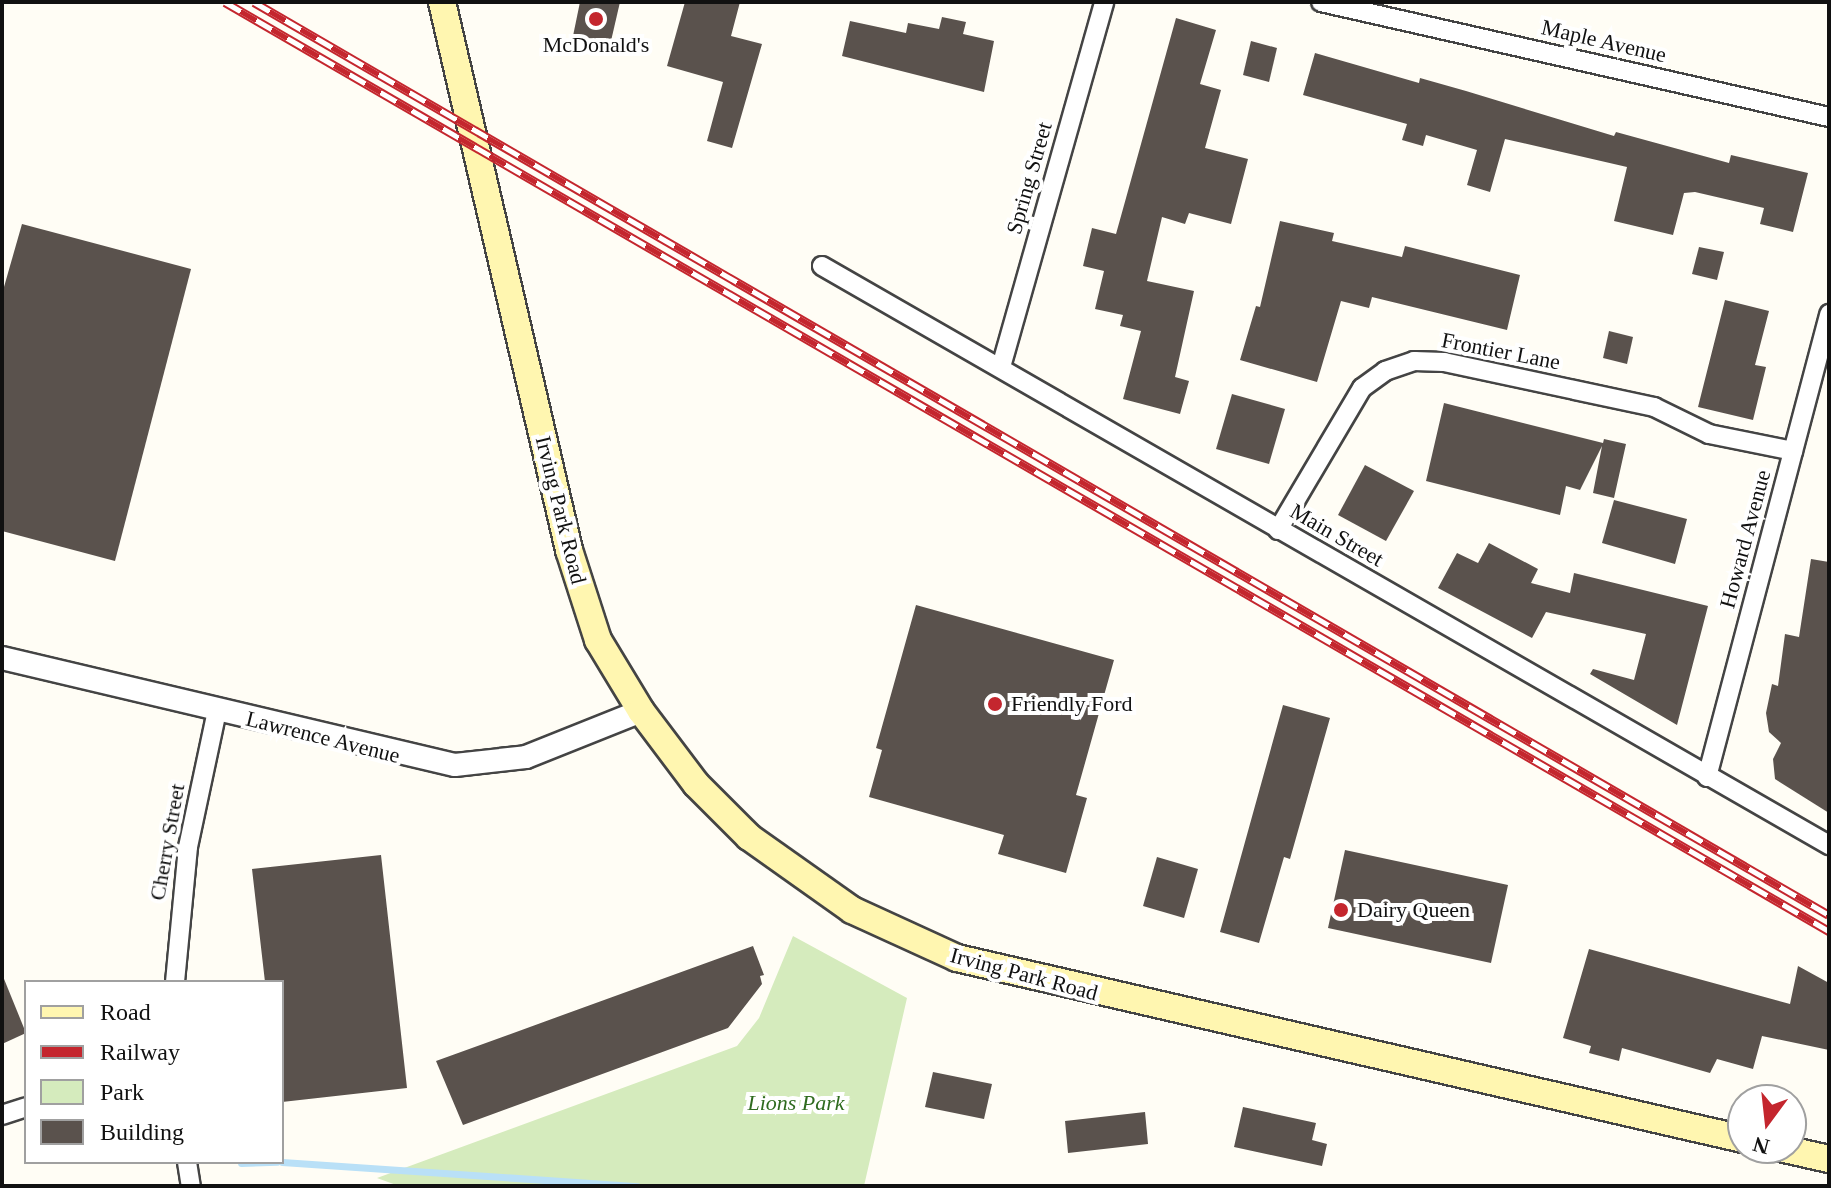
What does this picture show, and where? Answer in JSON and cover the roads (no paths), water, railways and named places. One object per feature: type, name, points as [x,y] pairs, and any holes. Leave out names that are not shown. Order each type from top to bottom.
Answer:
[{"type":"main road","name":"Irving Park Road","points":[[442,2],[573,562],[598,640],[641,711],[696,784],[764,850],[852,910],[957,958],[1727,1135]]},
{"type":"main road","points":[[1807,1154],[1829,1159]]},
{"type":"street","name":"Spring Street","points":[[1001,367],[1104,2]]},
{"type":"street","name":"Maple Avenue","points":[[1321,2],[1829,117]]},
{"type":"street","name":"Main Street","points":[[822,266],[1829,845]]},
{"type":"street","name":"Howard Avenue","points":[[1707,777],[1829,314]]},
{"type":"street","name":"Frontier Lane","points":[[1278,530],[1362,388],[1385,371],[1414,361],[1444,362],[1654,407],[1709,434],[1793,451]]},
{"type":"street","points":[[1812,380],[1829,390]]},
{"type":"street","name":"Lawrence Avenue","points":[[2,658],[455,765],[526,757],[641,711]]},
{"type":"street","name":"Cherry Street","points":[[175,980],[188,847],[217,711]]},
{"type":"street","points":[[2,1115],[24,1108]]},
{"type":"street","points":[[187,1164],[191,1186]]},
{"type":"waterway","points":[[284,1162],[637,1186]]},
{"type":"railway","points":[[225,2],[1829,931]]},
{"type":"railway","points":[[254,2],[1829,915]]},
{"type":"place","name":"McDonald's","points":[[596,19]]},
{"type":"place","name":"Friendly Ford","points":[[995,704]]},
{"type":"place","name":"Dairy Queen","points":[[1341,910]]},
{"type":"park label","name":"Lions Park","points":[[796,1103]]}]
